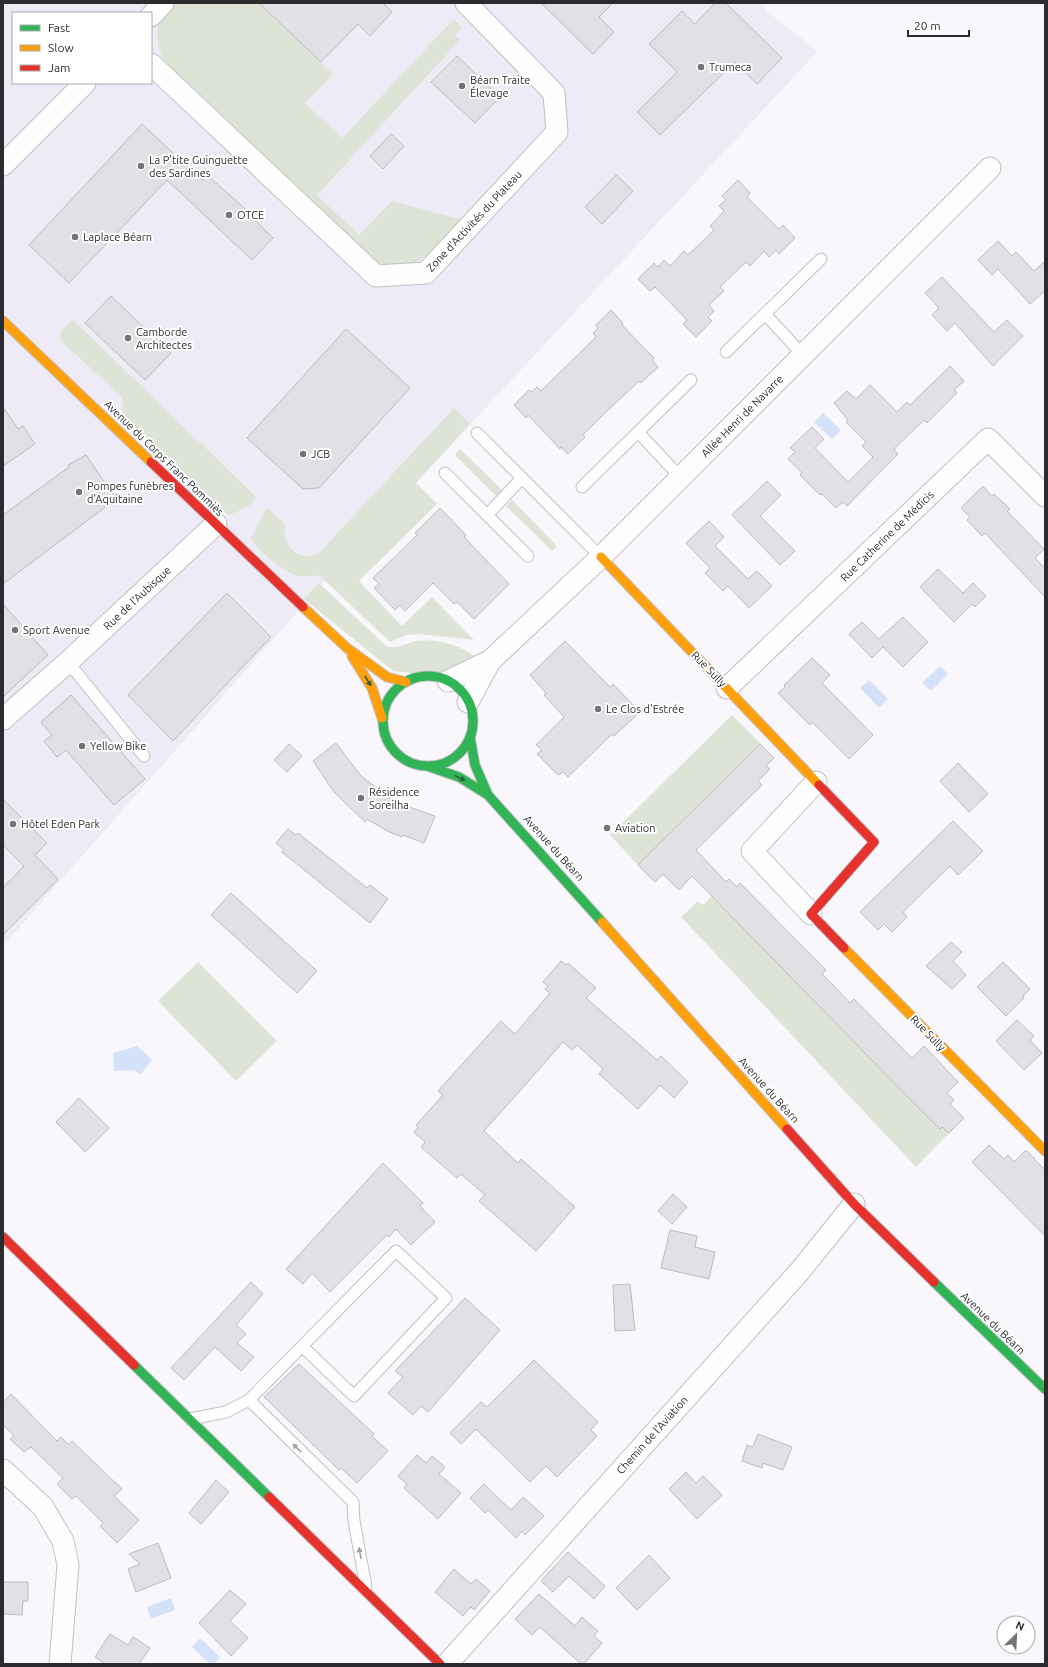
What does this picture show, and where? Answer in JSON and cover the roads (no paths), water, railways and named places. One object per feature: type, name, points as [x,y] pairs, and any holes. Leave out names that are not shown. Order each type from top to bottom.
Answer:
[{"type":"street","points":[[152,15],[163,3]]},
{"type":"street","name":"Zone d'Activités du Plateau","points":[[152,65],[376,276],[426,273],[557,132],[554,93],[466,3]]},
{"type":"street","points":[[3,165],[84,84]]},
{"type":"street","name":"Allée Henri de Navarre","points":[[448,681],[490,661],[601,556],[990,168]]},
{"type":"street","name":"Avenue du Corps Franc Pommiès","points":[[3,321],[309,614],[347,648]]},
{"type":"street","name":"Rue Catherine de Médicis","points":[[727,688],[988,439],[1045,496]]},
{"type":"street","name":"Rue de l'Aubisque","points":[[3,718],[68,662],[216,524]]},
{"type":"street","name":"Rue Sully","points":[[601,556],[874,842],[811,914]]},
{"type":"street","points":[[347,648],[387,677],[406,682]]},
{"type":"street","points":[[347,648],[372,688],[382,718],[384,734],[390,747],[401,758],[415,765],[430,767],[445,763],[458,755],[467,744],[472,730],[473,716],[468,702],[460,690],[448,681],[434,677],[419,677],[406,682],[395,689],[386,704],[382,718]]},
{"type":"street","name":"Allée Henri de Navarre","points":[[468,702],[490,661]]},
{"type":"street","name":"Avenue du Béarn","points":[[470,737],[475,765],[488,794],[854,1204],[970,1319],[1045,1389]]},
{"type":"street","name":"Avenue du Béarn","points":[[430,767],[459,777],[488,794]]},
{"type":"street","name":"Rue Sully","points":[[816,782],[752,851],[811,914],[1045,1151]]},
{"type":"street","name":"Chemin de l'Aviation","points":[[447,1664],[799,1272],[854,1204]]},
{"type":"street","points":[[3,1237],[440,1664]]},
{"type":"street","points":[[3,1470],[43,1507],[63,1541],[68,1565],[60,1664]]},
{"type":"lane","points":[[726,352],[821,259]]},
{"type":"lane","points":[[765,314],[803,355]]},
{"type":"lane","points":[[582,487],[692,380]]},
{"type":"lane","points":[[638,432],[680,477]]},
{"type":"lane","points":[[477,433],[601,556]]},
{"type":"lane","points":[[445,473],[528,556]]},
{"type":"lane","points":[[487,515],[522,478]]},
{"type":"lane","points":[[68,662],[144,756]]},
{"type":"lane","points":[[190,1419],[226,1412],[249,1400],[302,1346],[396,1251],[446,1298],[354,1396],[302,1346]]},
{"type":"lane","points":[[249,1400],[353,1502],[354,1521],[366,1592]]},
{"type":"water","points":[[823,413],[841,430],[832,439],[814,422]]},
{"type":"water","points":[[940,666],[948,674],[931,691],[922,683]]},
{"type":"water","points":[[869,680],[888,699],[879,708],[860,688]]},
{"type":"water","points":[[137,1046],[152,1060],[140,1075],[134,1070],[114,1071],[113,1053]]},
{"type":"water","points":[[171,1598],[175,1610],[151,1619],[147,1607]]},
{"type":"water","points":[[200,1638],[220,1657],[214,1664],[210,1664],[192,1647]]},
{"type":"place","name":"Trumeca","points":[[701,67]]},
{"type":"place","name":"Béarn Traite Élevage","points":[[462,86]]},
{"type":"place","name":"La P'tite Guinguette des Sardines","points":[[141,166]]},
{"type":"place","name":"OTCE","points":[[229,215]]},
{"type":"place","name":"Laplace Béarn","points":[[75,237]]},
{"type":"place","name":"Camborde Architectes","points":[[128,338]]},
{"type":"place","name":"JCB","points":[[303,454]]},
{"type":"place","name":"Pompes funèbres d'Aquitaine","points":[[79,492]]},
{"type":"place","name":"Sport Avenue","points":[[15,630]]},
{"type":"place","name":"Le Clos d'Estrée","points":[[598,709]]},
{"type":"place","name":"Yellow Bike","points":[[82,746]]},
{"type":"place","name":"Résidence Soreilha","points":[[361,798]]},
{"type":"place","name":"Hôtel Eden Park","points":[[13,824]]},
{"type":"place","name":"Aviation","points":[[607,828]]}]
